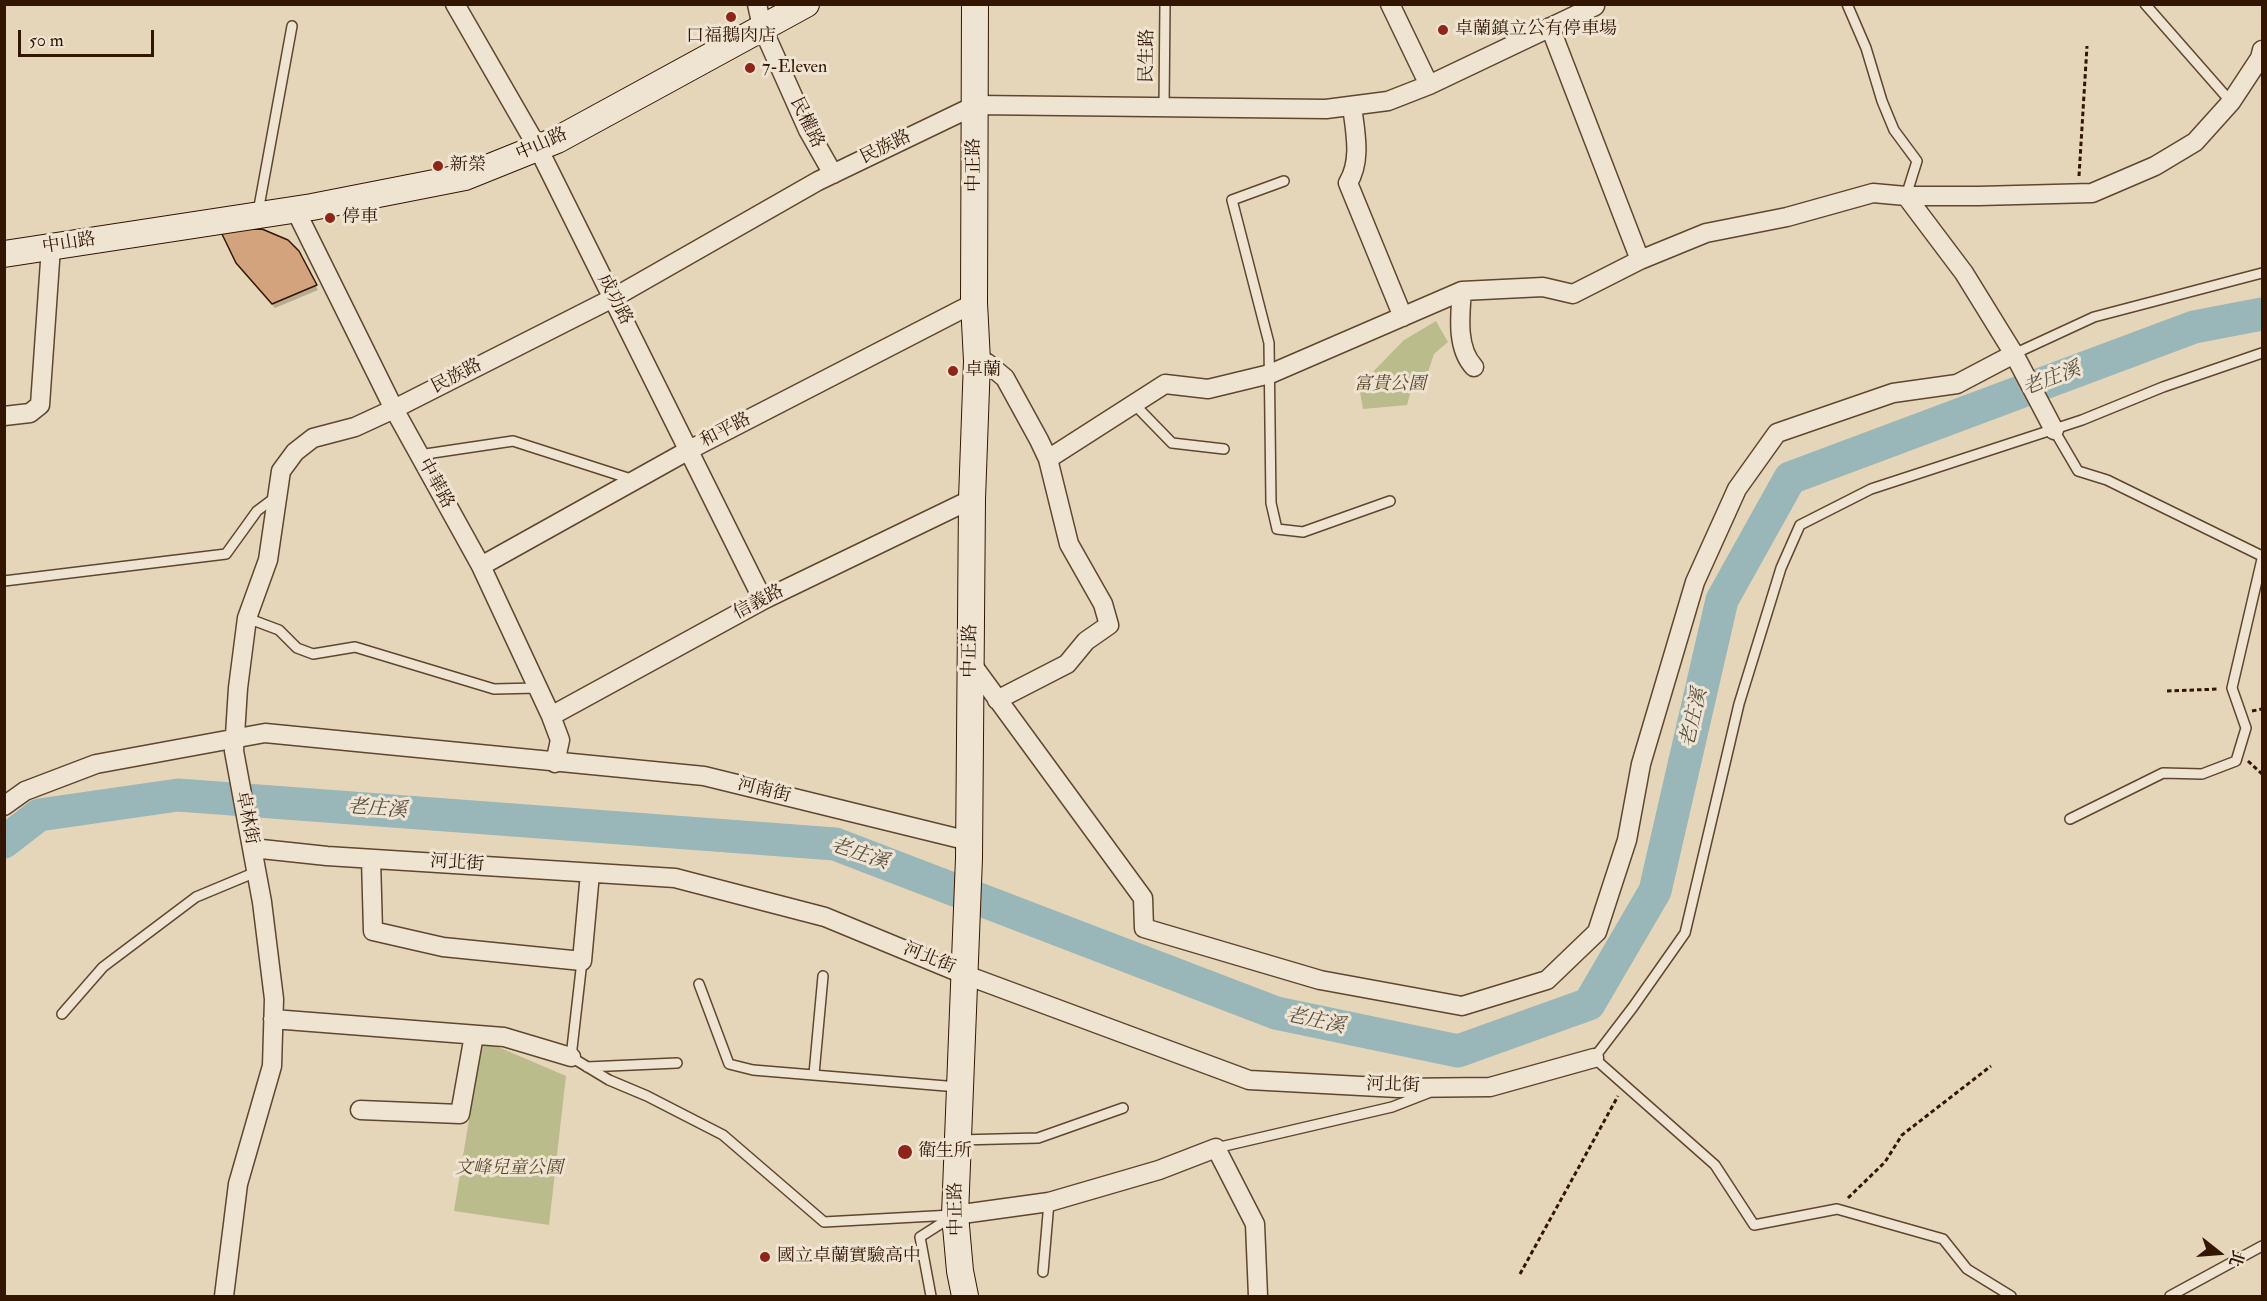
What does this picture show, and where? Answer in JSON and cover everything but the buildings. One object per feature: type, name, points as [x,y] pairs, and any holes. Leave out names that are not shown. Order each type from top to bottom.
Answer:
[{"type":"street","name":"成功路","points":[[455,4],[538,148],[763,600]]},
{"type":"street","name":"中山路","points":[[4,254],[295,210],[465,177],[557,140],[759,16],[806,4]]},
{"type":"street","name":"中正路","points":[[965,1296],[960,1271],[955,1215],[969,849],[972,499],[977,361],[974,303],[975,4]]},
{"type":"street","points":[[1390,4],[1429,85]]},
{"type":"street","name":"民族路","points":[[394,409],[613,298],[833,174],[976,105],[1326,109],[1388,101],[1429,85],[1595,6]]},
{"type":"street","name":"民權路","points":[[759,16],[808,130],[833,174]]},
{"type":"street","points":[[1550,27],[1640,260]]},
{"type":"street","points":[[1048,459],[1165,384],[1208,388],[1270,374],[1462,291],[1543,286],[1573,294],[1640,260],[1706,232],[1787,217],[1873,193],[1906,196],[2092,193],[2155,166],[2195,142],[2231,102],[2260,58],[2262,50]]},
{"type":"street","points":[[1352,106],[1356,144],[1355,171],[1348,183],[1403,317]]},
{"type":"street","points":[[1906,196],[1965,273],[2014,354],[2054,430]]},
{"type":"street","name":"中華路","points":[[295,210],[394,409],[481,566],[551,716],[560,740],[555,763]]},
{"type":"street","points":[[4,416],[30,413],[40,405],[51,247]]},
{"type":"street","points":[[1462,291],[1459,320],[1467,360],[1474,367]]},
{"type":"street","name":"和平路","points":[[481,566],[689,450],[974,303]]},
{"type":"street","points":[[971,663],[1143,898],[1144,928],[1320,980],[1462,1006],[1547,980],[1597,932],[1628,840],[1641,764],[1695,582],[1737,489],[1778,433],[1893,393],[1957,384],[2014,354]]},
{"type":"street","points":[[977,361],[987,363],[1005,378],[1048,459],[1069,544],[1103,604],[1109,625],[1086,641],[1067,664],[997,700]]},
{"type":"street","name":"卓林街","points":[[224,1296],[238,1184],[272,1066],[274,999],[256,872],[234,751],[238,688],[247,618],[268,560],[281,471],[295,452],[313,438],[355,427],[394,409]]},
{"type":"street","name":"信義路","points":[[551,716],[763,600],[972,499]]},
{"type":"street","name":"河南街","points":[[4,806],[25,791],[96,764],[265,733],[704,777],[969,849]]},
{"type":"street","name":"河北街","points":[[252,848],[371,859],[675,878],[825,917],[963,974],[1249,1080],[1398,1088],[1490,1087],[1594,1058]]},
{"type":"street","points":[[371,859],[373,931],[443,947],[582,961],[590,873]]},
{"type":"street","points":[[273,1019],[504,1037],[571,1057]]},
{"type":"street","points":[[360,1110],[460,1114],[474,1035]]},
{"type":"street","points":[[955,1215],[1049,1202],[1159,1170],[1216,1148],[1255,1224],[1258,1296]]},
{"type":"lane","name":"民生路","points":[[1164,107],[1165,4]]},
{"type":"lane","points":[[1847,4],[1866,48],[1882,101],[1894,130],[1917,160],[1906,196]]},
{"type":"lane","points":[[2145,4],[2231,102]]},
{"type":"lane","points":[[257,215],[292,26]]},
{"type":"lane","points":[[1284,181],[1232,200],[1269,343],[1272,503],[1277,529],[1303,532],[1390,501]]},
{"type":"lane","points":[[2014,354],[2094,317],[2262,273]]},
{"type":"lane","points":[[2011,1296],[1967,1269],[1943,1239],[1837,1209],[1755,1225],[1715,1165],[1594,1058],[1633,1007],[1684,933],[1738,704],[1781,567],[1800,525],[1871,489],[2054,430],[2163,387],[2262,353]]},
{"type":"lane","points":[[1134,404],[1172,443],[1224,449]]},
{"type":"lane","points":[[2054,430],[2078,471],[2107,480],[2262,558],[2232,688],[2246,728],[2236,761],[2202,774],[2163,773],[2070,819]]},
{"type":"lane","points":[[419,455],[513,441],[635,480]]},
{"type":"lane","points":[[4,580],[226,554],[256,511],[277,496]]},
{"type":"lane","points":[[247,618],[279,630],[297,648],[313,654],[355,647],[494,689],[537,688]]},
{"type":"lane","points":[[62,1014],[103,967],[196,897],[256,872]]},
{"type":"lane","points":[[582,961],[571,1057],[609,1080],[647,1096],[723,1135],[824,1222],[955,1215]]},
{"type":"lane","points":[[814,1074],[823,976]]},
{"type":"lane","points":[[699,984],[729,1064],[753,1070],[959,1087]]},
{"type":"lane","points":[[587,1067],[677,1063]]},
{"type":"lane","points":[[1216,1148],[1392,1107],[1442,1087]]},
{"type":"lane","points":[[957,1140],[1038,1138],[1123,1108]]},
{"type":"lane","points":[[1043,1272],[1049,1202]]},
{"type":"lane","points":[[931,1296],[920,1237],[955,1215]]},
{"type":"lane","points":[[2170,1296],[2262,1246]]},
{"type":"path","points":[[2078,194],[2087,46]]},
{"type":"path","points":[[2167,691],[2232,688]]},
{"type":"path","points":[[1837,1209],[1885,1162],[1902,1136],[1992,1066]]},
{"type":"path","points":[[1520,1274],[1624,1084]]},
{"type":"green space","name":"富貴公園","points":[[1436,321],[1448,342],[1434,354],[1428,372],[1413,384],[1407,405],[1363,409],[1359,386],[1404,340]]},
{"type":"green space","name":"文峰兒童公園","points":[[482,1040],[566,1076],[549,1225],[454,1211]]},
{"type":"waterway","name":"老庄溪","points":[[4,842],[39,815],[178,795],[835,844],[1276,1013],[1458,1051],[1589,1004],[1655,891],[1722,600],[1790,478],[2194,327],[2262,314]]},
{"type":"place","name":"口福鵝肉店","points":[[731,17]]},
{"type":"place","name":"卓蘭鎮立公有停車場","points":[[1443,30]]},
{"type":"place","name":"7-Eleven","points":[[750,68]]},
{"type":"place","name":"新榮","points":[[438,166]]},
{"type":"place","name":"停車","points":[[330,218]]},
{"type":"place","name":"卓蘭","points":[[953,371]]},
{"type":"place","name":"衛生所","points":[[905,1152]]},
{"type":"place","name":"國立卓蘭實驗高中","points":[[765,1257]]}]
